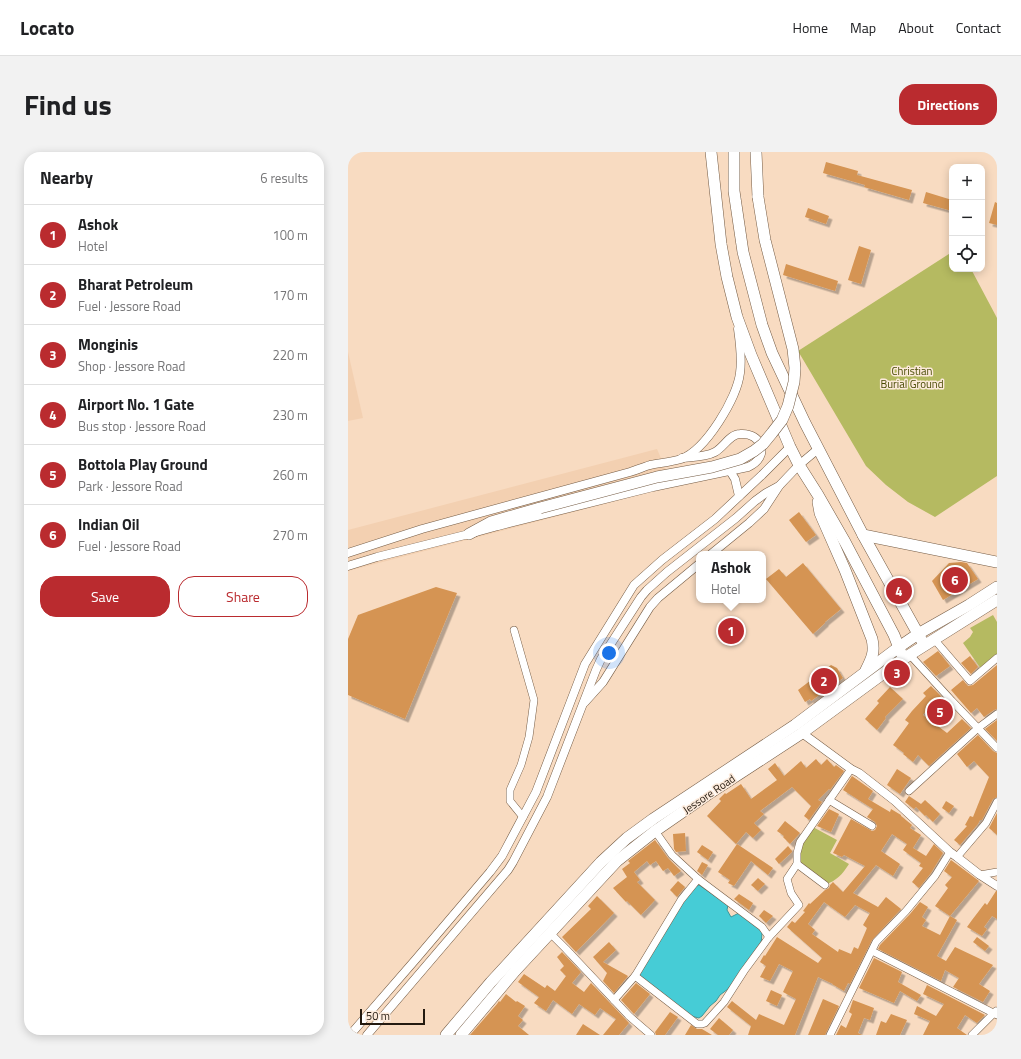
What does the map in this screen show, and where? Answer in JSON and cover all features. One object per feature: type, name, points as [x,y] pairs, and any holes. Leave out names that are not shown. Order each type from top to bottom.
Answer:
[{"type":"main road","points":[[711,152],[720,237],[727,277],[737,317],[757,371],[799,465],[845,542],[894,634],[899,647],[907,657]]},
{"type":"main road","points":[[734,152],[734,192],[747,268],[762,325],[772,353],[818,448],[863,535],[924,645]]},
{"type":"main road","points":[[469,534],[491,522],[540,508],[656,477],[712,467],[740,459],[763,444],[779,424],[790,400],[795,368],[793,349],[765,240],[758,197],[756,152]]},
{"type":"main road","points":[[818,495],[818,504],[823,520],[845,570],[872,639],[874,647],[872,656],[863,674]]},
{"type":"main road","points":[[863,535],[997,562]]},
{"type":"main road","points":[[918,634],[997,587]]},
{"type":"main road","name":"Jessore Road","points":[[461,1035],[515,971],[551,934],[609,869],[655,831],[802,733],[924,645],[997,600]]},
{"type":"main road","name":"Jessore Road","points":[[446,1035],[491,982],[592,872],[627,838],[653,819],[795,725],[918,634]]},
{"type":"street","points":[[682,458],[700,446],[706,439],[727,409],[734,396],[741,367],[737,317]]},
{"type":"street","points":[[348,553],[422,529],[630,472],[649,465],[682,458],[708,455],[715,452],[738,434],[745,434],[756,438],[760,442],[762,455],[754,464],[748,467],[653,487],[377,557],[348,566]]},
{"type":"street","points":[[350,1035],[497,864],[536,792],[585,664],[629,593],[642,578],[715,519],[790,447]]},
{"type":"street","points":[[715,551],[764,509],[779,486],[818,448]]},
{"type":"street","points":[[730,471],[735,479],[739,496]]},
{"type":"street","points":[[367,1035],[508,870],[547,797],[601,659],[641,597],[667,572],[736,518],[755,501],[779,486]]},
{"type":"street","points":[[582,706],[603,682],[650,607],[662,594],[696,566]]},
{"type":"street","points":[[514,630],[534,700],[529,737],[521,766],[510,790],[510,801],[523,818]]},
{"type":"street","points":[[934,639],[970,681],[997,658]]},
{"type":"street","points":[[907,657],[997,748]]},
{"type":"street","points":[[909,791],[978,728],[997,714]]},
{"type":"street","points":[[802,733],[851,769],[859,773],[895,802],[950,852],[997,886]]},
{"type":"street","points":[[635,976],[697,1024],[705,1023],[724,1002],[769,936],[799,906],[791,893],[787,879],[798,864],[797,852],[800,842],[851,769]]},
{"type":"street","points":[[829,800],[872,826]]},
{"type":"street","points":[[958,857],[986,823],[997,802]]},
{"type":"street","points":[[655,831],[672,855],[698,879],[762,927],[769,936]]},
{"type":"street","points":[[830,1035],[876,942],[906,911],[935,876],[950,852]]},
{"type":"street","points":[[798,864],[825,885]]},
{"type":"street","points":[[980,875],[997,872]]},
{"type":"street","points":[[614,1000],[635,976],[681,900],[698,879]]},
{"type":"street","points":[[551,934],[629,1016],[651,1035]]},
{"type":"street","points":[[872,951],[996,1013],[972,1035]]},
{"type":"shaded area","points":[[348,352],[363,418],[348,421]]},
{"type":"shaded area","points":[[657,449],[673,486],[348,571],[348,530]]},
{"type":"green space","name":"Christian Burial Ground","points":[[949,254],[949,272],[973,272],[997,318],[997,476],[935,517],[908,502],[886,485],[866,466],[798,351]]},
{"type":"green space","points":[[993,615],[997,622],[997,658],[981,669],[963,643],[973,632],[970,628]]},
{"type":"green space","points":[[942,698],[954,711],[939,725],[926,714]]},
{"type":"green space","points":[[811,826],[837,840],[830,853],[849,864],[839,877],[825,885],[797,864],[799,846]]},
{"type":"water","points":[[699,885],[728,905],[727,910],[731,917],[739,913],[758,927],[762,933],[761,944],[728,989],[720,995],[699,1018],[691,1016],[638,976],[638,970],[693,888]]},
{"type":"building","points":[[826,162],[858,171],[857,175],[912,190],[909,200],[823,173]]},
{"type":"building","points":[[926,192],[949,199],[949,210],[923,203]]},
{"type":"building","points":[[995,202],[997,203],[997,225],[989,223]]},
{"type":"building","points":[[808,208],[829,216],[826,224],[805,217]]},
{"type":"building","points":[[859,246],[871,250],[861,284],[848,280]]},
{"type":"building","points":[[786,264],[838,281],[835,291],[783,275]]},
{"type":"building","points":[[799,512],[816,535],[806,542],[789,520]]},
{"type":"building","points":[[803,563],[841,609],[813,634],[766,579],[779,569],[786,577]]},
{"type":"building","points":[[949,563],[967,563],[978,579],[943,600],[932,581]]},
{"type":"building","points":[[436,587],[457,593],[405,719],[348,695],[348,639],[358,615]]},
{"type":"building","points":[[938,651],[950,666],[936,676],[923,662]]},
{"type":"building","points":[[970,656],[978,667],[971,674],[961,663]]},
{"type":"building","points":[[831,665],[837,668],[843,678],[811,701],[810,699],[805,702],[798,690]]},
{"type":"building","points":[[997,665],[997,709],[984,717],[977,708],[971,713],[951,690],[963,680],[968,686],[973,685]]},
{"type":"building","points":[[931,686],[941,696],[923,715],[947,733],[962,719],[971,728],[929,766],[918,755],[913,762],[893,745],[909,723],[905,720],[926,696],[923,693]]},
{"type":"building","points":[[890,687],[903,699],[885,717],[886,718],[877,730],[865,719],[879,703],[877,701]]},
{"type":"building","points":[[997,720],[997,741],[985,729]]},
{"type":"building","points":[[978,735],[993,751],[997,753],[997,797],[993,799],[982,820],[980,820],[960,845],[954,840],[967,826],[965,825],[970,816],[973,817],[989,777],[974,761],[967,767],[957,754]]},
{"type":"building","points":[[816,759],[821,765],[827,759],[834,767],[836,765],[844,771],[830,790],[829,789],[818,800],[822,802],[809,820],[804,816],[811,806],[792,787],[760,811],[764,814],[754,823],[761,830],[753,838],[746,832],[736,844],[707,816],[721,801],[719,799],[725,793],[726,794],[741,784],[751,799],[777,780],[768,769],[775,763],[784,776],[801,761],[806,768]]},
{"type":"building","points":[[897,769],[911,778],[900,794],[887,785]]},
{"type":"building","points":[[852,776],[873,791],[868,799],[890,812],[891,809],[901,815],[912,825],[910,828],[921,835],[913,848],[926,856],[934,844],[943,853],[931,873],[919,888],[912,882],[923,868],[919,866],[921,863],[903,850],[907,844],[892,834],[881,851],[900,864],[893,876],[876,865],[853,893],[878,907],[886,897],[901,909],[872,940],[850,984],[848,983],[844,991],[818,977],[795,1035],[748,1035],[751,1026],[727,1007],[732,1001],[756,1020],[759,1014],[784,1025],[796,999],[783,992],[793,971],[779,964],[770,981],[760,977],[766,966],[760,962],[777,937],[818,963],[822,958],[787,927],[792,921],[795,923],[805,912],[803,911],[809,903],[810,904],[829,888],[833,882],[843,892],[865,866],[844,855],[842,857],[833,853],[851,819],[872,831],[875,830],[877,826],[875,822],[867,817],[873,809],[843,790]],"holes":[[[824,902],[845,917],[855,905],[870,913],[863,925],[867,928],[858,949],[854,947],[851,954],[839,949],[838,952],[812,934],[815,930],[808,924]]]},
{"type":"building","points":[[909,796],[921,804],[925,800],[940,814],[933,822],[916,807],[914,809],[905,802]]},
{"type":"building","points":[[946,801],[954,806],[949,813],[942,808]]},
{"type":"building","points":[[829,809],[839,814],[831,832],[817,826]]},
{"type":"building","points":[[997,813],[997,835],[989,828]]},
{"type":"building","points":[[785,821],[800,833],[790,844],[783,837],[784,836],[777,831]]},
{"type":"building","points":[[685,833],[686,851],[676,852],[674,849],[673,834]]},
{"type":"building","points":[[655,840],[668,858],[681,871],[674,876],[668,868],[663,871],[656,861],[650,865],[647,861],[634,872],[640,880],[637,882],[655,900],[641,915],[613,888],[627,877],[622,869],[630,863],[628,861]]},
{"type":"building","points":[[737,844],[773,868],[768,875],[751,861],[734,886],[728,883],[730,880],[718,872]]},
{"type":"building","points":[[702,845],[713,852],[708,860],[697,852]]},
{"type":"building","points":[[788,846],[792,852],[779,864],[775,859]]},
{"type":"building","points":[[951,860],[979,881],[950,916],[935,906],[948,888],[945,885],[952,877],[944,871]]},
{"type":"building","points":[[702,862],[708,865],[702,875],[697,871]]},
{"type":"building","points":[[758,878],[765,884],[758,891],[751,885]]},
{"type":"building","points":[[678,881],[685,887],[677,897],[670,890]]},
{"type":"building","points":[[996,891],[997,919],[992,916],[984,927],[987,929],[982,936],[967,927],[985,903],[987,905]]},
{"type":"building","points":[[739,894],[753,903],[749,910],[734,899]]},
{"type":"building","points":[[597,896],[614,913],[576,952],[562,937],[591,909],[588,906]]},
{"type":"building","points":[[920,902],[928,907],[922,917],[926,920],[922,926],[940,935],[950,916],[957,920],[937,956],[946,961],[955,947],[993,965],[979,984],[990,991],[983,1002],[953,987],[959,978],[945,970],[941,981],[878,949]]},
{"type":"building","points":[[764,910],[773,916],[766,923],[759,916]]},
{"type":"building","points":[[977,937],[989,946],[985,951],[973,942]]},
{"type":"building","points":[[609,942],[616,950],[603,962],[628,976],[614,993],[603,981],[607,973],[593,957]]},
{"type":"building","points":[[562,952],[581,972],[572,983],[584,992],[591,983],[629,1023],[619,1035],[603,1035],[616,1019],[600,1008],[595,1015],[579,1004],[572,1014],[553,1000],[546,1011],[534,1003],[539,997],[518,982],[524,974],[545,988],[547,985],[555,991],[566,976],[560,970],[564,966],[557,957]]},
{"type":"building","points":[[874,958],[902,972],[898,982],[921,995],[917,1001],[900,991],[894,1003],[859,988]]},
{"type":"building","points":[[636,983],[650,994],[634,1014],[621,1000]]},
{"type":"building","points":[[927,985],[985,1015],[977,1023],[965,1015],[957,1028],[967,1035],[923,1035],[930,1021],[914,1014],[917,1006],[936,1016],[944,1004],[923,994]]},
{"type":"building","points":[[771,990],[782,995],[777,1006],[766,1001]]},
{"type":"building","points":[[506,994],[516,1002],[517,1001],[525,1006],[518,1016],[523,1020],[518,1026],[529,1035],[470,1035],[499,1001],[500,1002]]},
{"type":"building","points":[[823,999],[839,1006],[825,1035],[808,1035]]},
{"type":"building","points":[[853,1000],[874,1008],[870,1020],[864,1018],[858,1033],[862,1035],[836,1035],[841,1025],[846,1028],[852,1014],[849,1012]]},
{"type":"building","points":[[670,1012],[678,1017],[665,1035],[656,1035],[655,1032]]},
{"type":"building","points":[[891,1014],[907,1020],[900,1035],[876,1035],[881,1021],[886,1023]]},
{"type":"building","points":[[719,1018],[733,1030],[729,1035],[718,1035],[710,1029]]},
{"type":"building","points":[[583,1024],[600,1035],[576,1035]]},
{"type":"building","points":[[691,1025],[697,1029],[702,1029],[712,1035],[685,1035]]},
{"type":"place","name":"Indian Oil","points":[[955,580]]},
{"type":"place","name":"Airport No. 1 Gate","points":[[899,591]]},
{"type":"place","name":"Ashok","points":[[731,631]]},
{"type":"place","name":"Monginis","points":[[897,673]]},
{"type":"place","name":"Bharat Petroleum","points":[[824,681]]},
{"type":"place","name":"Bottola Play Ground","points":[[940,712]]}]
